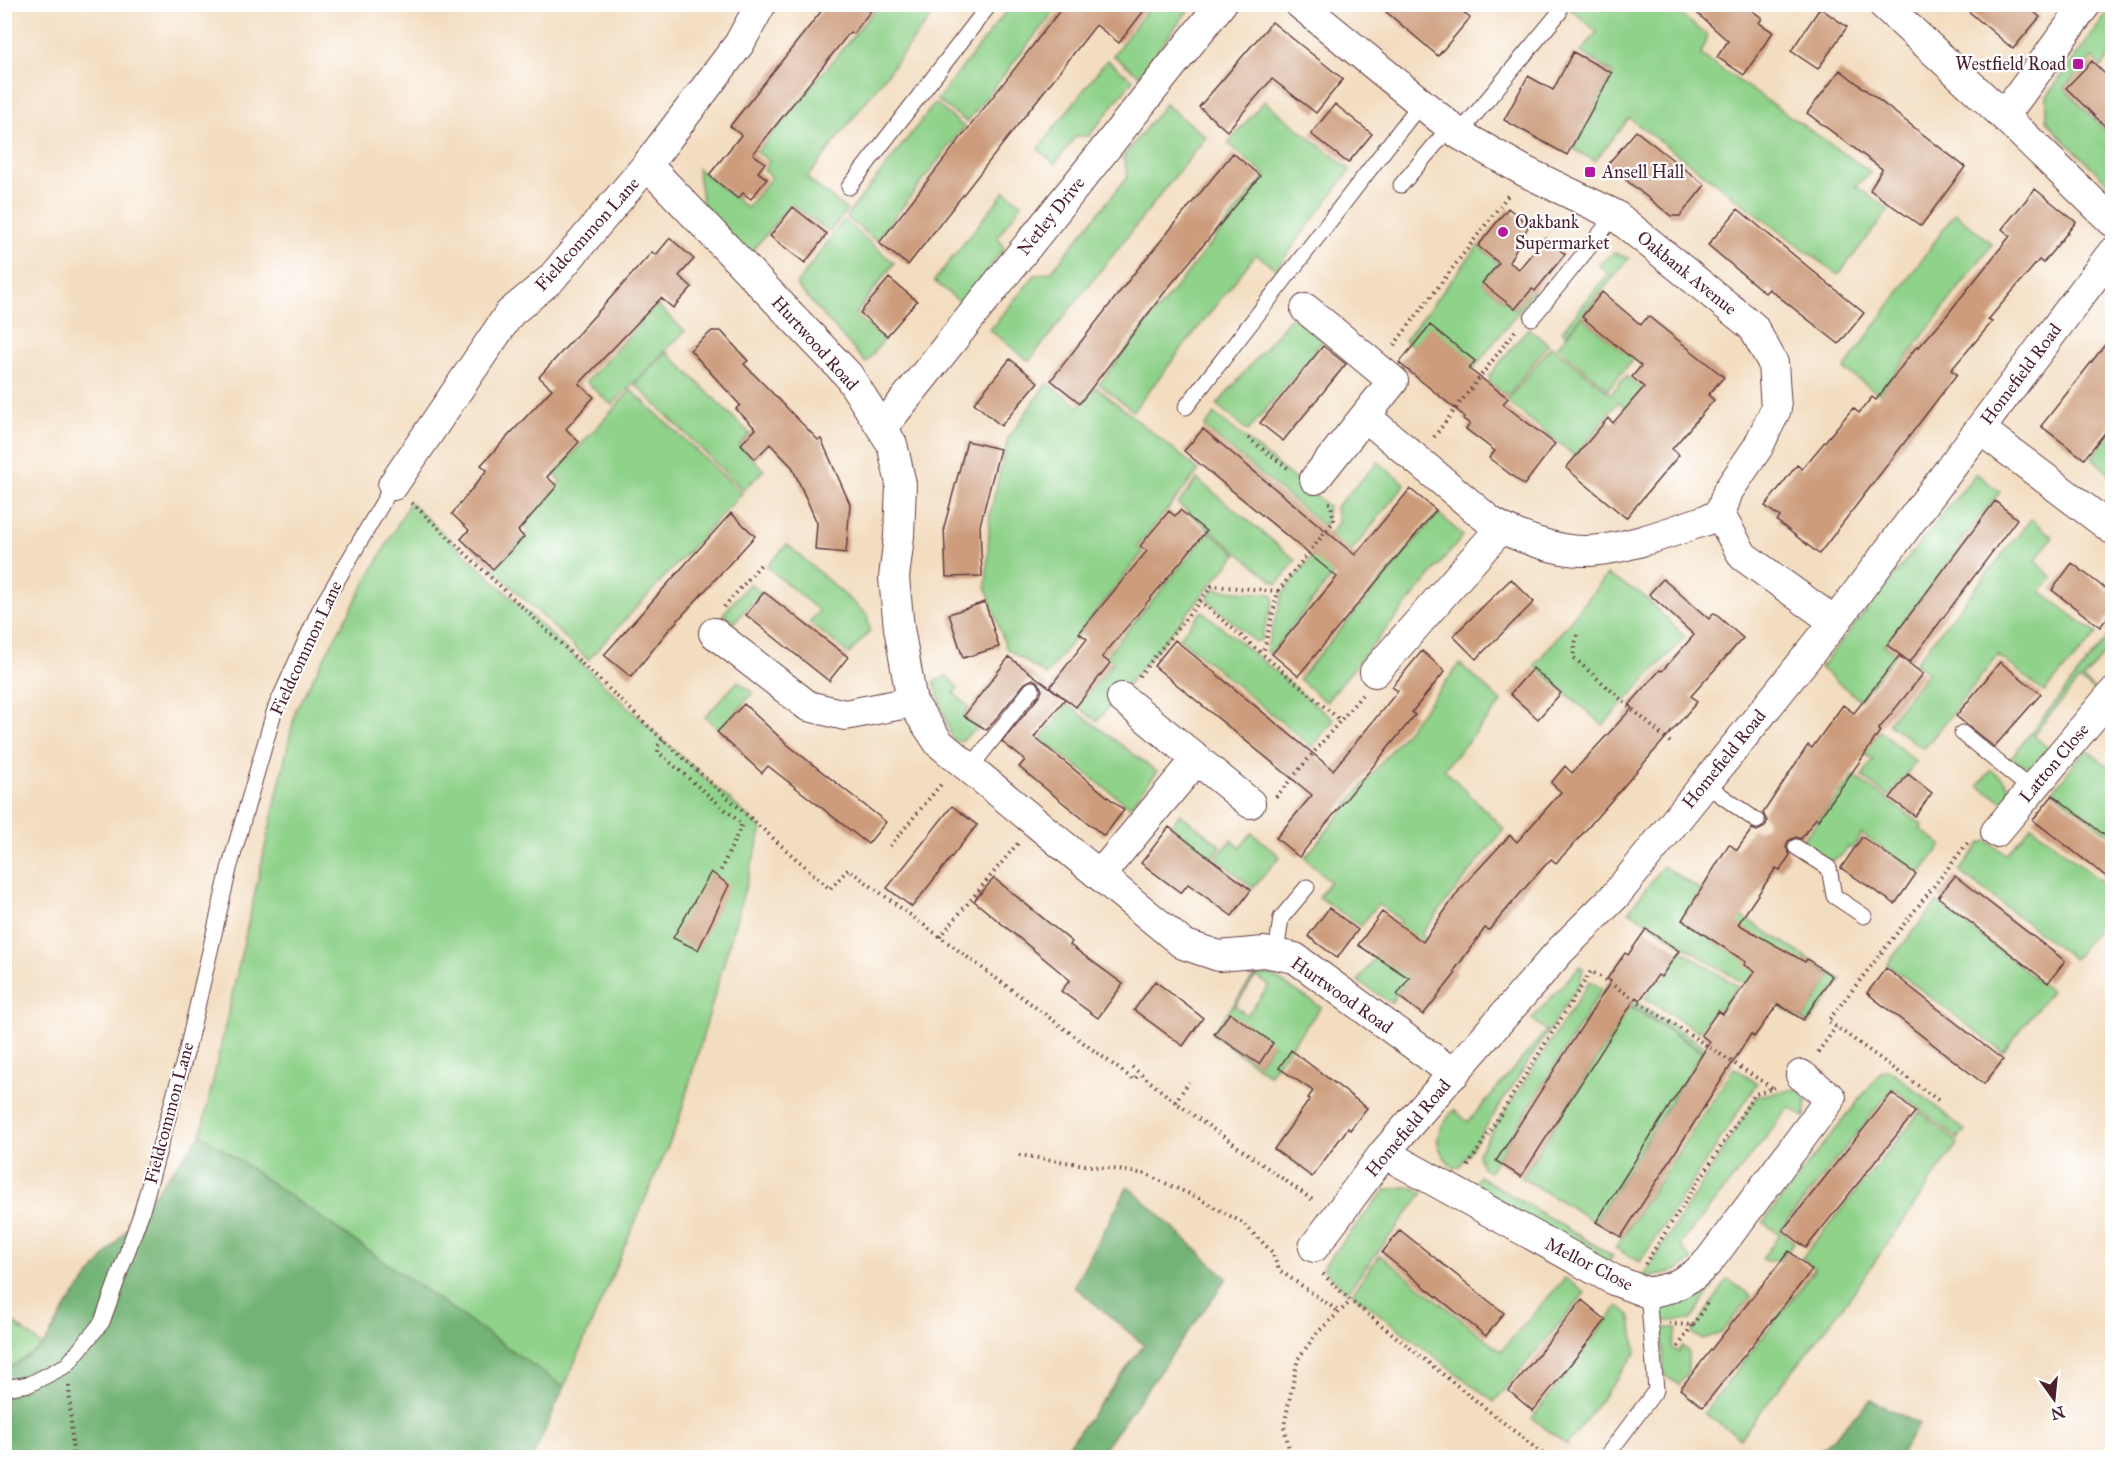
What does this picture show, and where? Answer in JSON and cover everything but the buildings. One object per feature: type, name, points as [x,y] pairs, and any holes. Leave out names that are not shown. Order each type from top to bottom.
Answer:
[{"type":"street","name":"Fieldcommon Lane","points":[[393,485],[510,313],[551,279],[647,165],[739,44],[761,4]]},
{"type":"street","name":"Netley Drive","points":[[882,428],[1221,4]]},
{"type":"street","name":"Oakbank Avenue","points":[[1300,4],[1455,130],[1526,172],[1615,215],[1753,327],[1773,363],[1776,409],[1758,447],[1728,491],[1720,515]]},
{"type":"street","points":[[1883,4],[2004,116],[2112,221]]},
{"type":"street","points":[[2004,116],[2086,4]]},
{"type":"street","name":"Hurtwood Road","points":[[647,165],[848,375],[892,444],[901,484],[899,536],[894,578],[899,628],[912,702],[939,743],[1183,944],[1219,956],[1264,952],[1295,958],[1454,1074]]},
{"type":"street","name":"Homefield Road","points":[[1314,1247],[1384,1152],[1560,951],[1615,896],[1705,784],[1834,622],[2112,253]]},
{"type":"street","points":[[1306,309],[1393,381],[1313,483]]},
{"type":"street","points":[[1366,417],[1501,528],[1539,543],[1586,552],[1649,539],[1720,515],[1743,556],[1834,622]]},
{"type":"street","points":[[1980,429],[2112,529]]},
{"type":"street","points":[[1375,672],[1501,528]]},
{"type":"street","points":[[714,633],[808,706],[844,714],[912,702]]},
{"type":"street","name":"Latton Close","points":[[1996,832],[2112,694]]},
{"type":"street","points":[[1122,698],[1250,803]]},
{"type":"street","points":[[1100,875],[1197,759]]},
{"type":"street","name":"Mellor Close","points":[[1384,1152],[1639,1290],[1672,1287],[1694,1275],[1709,1261],[1831,1098],[1801,1075]]},
{"type":"lane","points":[[849,187],[990,4]]},
{"type":"lane","points":[[1401,185],[1455,130],[1559,13]]},
{"type":"lane","points":[[1186,407],[1421,103]]},
{"type":"lane","points":[[1532,318],[1615,215]]},
{"type":"lane","name":"Fieldcommon Lane","points":[[4,1388],[30,1384],[67,1365],[102,1322],[141,1214],[187,1050],[229,869],[274,709],[319,611],[393,485]]},
{"type":"lane","points":[[966,765],[1032,689]]},
{"type":"lane","points":[[1962,733],[2032,790]]},
{"type":"lane","points":[[1705,784],[1757,822]]},
{"type":"lane","points":[[1796,847],[1829,868],[1834,896],[1864,916]]},
{"type":"lane","points":[[1276,954],[1281,918],[1307,887]]},
{"type":"lane","points":[[1605,1458],[1656,1390],[1639,1290]]},
{"type":"path","points":[[1377,367],[1526,172]]},
{"type":"path","points":[[1417,459],[1525,319],[1528,322],[1532,318]]},
{"type":"path","points":[[1248,438],[1313,483],[1331,504],[1334,521],[1278,591],[1263,654]]},
{"type":"path","points":[[393,485],[663,740],[830,889],[848,869],[1134,1080],[1139,1074]]},
{"type":"path","points":[[714,633],[707,626],[763,562]]},
{"type":"path","points":[[1122,698],[1212,586],[1278,591]]},
{"type":"path","points":[[1200,601],[1340,720]]},
{"type":"path","points":[[1577,635],[1573,657],[1672,744]]},
{"type":"path","points":[[1250,803],[1263,813],[1379,675],[1375,672]]},
{"type":"path","points":[[663,740],[658,752],[742,824],[720,872]]},
{"type":"path","points":[[890,846],[966,765]]},
{"type":"path","points":[[940,938],[1035,822]]},
{"type":"path","points":[[1938,1100],[1828,1021],[1979,829],[1991,837],[1996,832]]},
{"type":"path","points":[[1477,1172],[1467,1166],[1591,971],[1774,1089]]},
{"type":"path","points":[[1132,1067],[1174,1102],[1336,1217]]},
{"type":"path","points":[[1639,1290],[1755,1094],[1794,1083],[1801,1075]]},
{"type":"path","points":[[1174,1102],[1189,1082]]},
{"type":"path","points":[[1019,1155],[1145,1174],[1196,1197],[1243,1223],[1272,1252],[1279,1270],[1328,1307],[1338,1311]]},
{"type":"path","points":[[1314,1247],[1321,1271],[1351,1301],[1548,1458]]},
{"type":"path","points":[[1292,1458],[1284,1426],[1298,1359],[1338,1311],[1351,1301]]},
{"type":"path","points":[[1678,1347],[1693,1325]]},
{"type":"path","points":[[67,1365],[73,1458]]},
{"type":"green space","points":[[1152,4],[1192,5],[1139,75],[1113,55]]},
{"type":"green space","points":[[879,5],[940,5],[807,178],[847,210],[830,232],[791,204],[749,255],[703,204],[697,168],[747,208],[772,177],[764,170],[769,161],[757,152]]},
{"type":"green space","points":[[1011,5],[1049,5],[1055,10],[967,122],[937,100]]},
{"type":"green space","points":[[1566,5],[1668,5],[1707,35],[1701,55],[1871,172],[1856,186],[1889,210],[1838,275],[1629,118],[1595,161],[1573,149],[1613,73],[1581,52],[1597,32]]},
{"type":"green space","points":[[2112,7],[2112,52],[2102,67],[2092,57],[2064,88],[2112,137],[2112,142],[2107,147],[2112,153],[2112,187],[2057,133],[2047,120],[2047,96]]},
{"type":"green space","points":[[1107,60],[1133,80],[1089,136],[1076,136],[1055,164],[1038,149]]},
{"type":"green space","points":[[1264,101],[1350,170],[1276,269],[1256,254],[1133,411],[1099,384],[1265,175],[1228,144]]},
{"type":"green space","points":[[935,103],[964,127],[876,241],[846,217]]},
{"type":"green space","points":[[1165,104],[1206,137],[1029,361],[990,330],[1035,275],[1051,272],[1128,176],[1123,157]]},
{"type":"green space","points":[[1005,191],[1022,204],[998,236],[1004,249],[961,303],[934,281]]},
{"type":"green space","points":[[1955,213],[1992,244],[1879,394],[1844,369]]},
{"type":"green space","points":[[844,220],[894,263],[855,315],[884,339],[866,363],[796,285]]},
{"type":"green space","points":[[1478,246],[1499,263],[1483,283],[1515,309],[1532,289],[1535,291],[1447,402],[1444,400],[1475,361],[1413,347],[1405,340]]},
{"type":"green space","points":[[1614,253],[1629,258],[1566,335],[1562,331],[1609,273],[1599,265]]},
{"type":"green space","points":[[657,305],[685,331],[612,405],[586,382]]},
{"type":"green space","points":[[1292,316],[1323,341],[1248,431],[1217,405]]},
{"type":"green space","points":[[1582,317],[1633,359],[1608,389],[1557,347]]},
{"type":"green space","points":[[1528,328],[1548,344],[1508,396],[1490,383],[1489,376]]},
{"type":"green space","points":[[1551,346],[1611,394],[1626,376],[1651,397],[1636,416],[1618,402],[1575,456],[1507,401]]},
{"type":"green space","points":[[667,352],[750,434],[739,445],[764,470],[743,490],[635,384]]},
{"type":"green space","points":[[1047,383],[1079,407],[1096,387],[1199,470],[1137,547],[1143,552],[1046,675],[1006,648],[986,587],[990,513],[1008,438]]},
{"type":"green space","points":[[631,390],[742,493],[588,660],[493,569],[529,532],[522,524],[561,481],[554,474]]},
{"type":"green space","points":[[1215,414],[1328,506],[1325,527],[1204,427]]},
{"type":"green space","points":[[2112,431],[2112,476],[2092,458]]},
{"type":"green space","points":[[1378,462],[1405,484],[1270,654],[1266,650],[1283,593],[1338,523],[1336,507]]},
{"type":"green space","points":[[1976,473],[2000,492],[1958,545],[1961,548],[1884,645],[1896,654],[1860,700],[1820,668]]},
{"type":"green space","points":[[1197,479],[1296,560],[1277,584],[1178,504]]},
{"type":"green space","points":[[410,502],[663,740],[762,829],[678,1123],[564,1387],[201,1134],[296,709]]},
{"type":"green space","points":[[1438,513],[1463,536],[1326,702],[1299,679]]},
{"type":"green space","points":[[2031,519],[2053,537],[2035,561],[2053,578],[2041,592],[2097,634],[2044,692],[1998,655],[1924,749],[1888,723],[1927,673],[1915,663]]},
{"type":"green space","points":[[1209,532],[1237,554],[1097,721],[1078,707],[1113,662],[1106,656]]},
{"type":"green space","points":[[787,544],[867,615],[870,631],[849,654],[809,622],[819,611],[767,567]]},
{"type":"green space","points":[[1607,575],[1642,594],[1685,637],[1603,725],[1534,666]]},
{"type":"green space","points":[[750,583],[761,592],[734,623],[723,614]]},
{"type":"green space","points":[[1214,589],[1271,594],[1274,599],[1261,640],[1256,642],[1208,601],[1209,594]]},
{"type":"green space","points":[[1202,611],[1334,720],[1312,747],[1179,638]]},
{"type":"green space","points":[[2112,623],[2112,645],[2083,679],[2098,693],[2079,680],[2033,735],[2049,749],[2031,767],[2009,760],[2111,633],[2107,630]]},
{"type":"green space","points":[[1460,664],[1502,702],[1444,769],[1504,829],[1421,934],[1433,944],[1391,1003],[1358,981],[1401,921],[1378,904],[1361,926],[1319,897],[1330,881],[1305,858]]},
{"type":"green space","points":[[947,676],[958,688],[954,693],[969,707],[963,716],[979,727],[960,742],[952,739],[934,682]]},
{"type":"green space","points":[[738,681],[753,693],[720,730],[705,717]]},
{"type":"green space","points":[[1067,704],[1157,772],[1130,807],[1041,739]]},
{"type":"green space","points":[[1880,731],[1916,762],[1888,797],[1862,776],[1873,760],[1864,753]]},
{"type":"green space","points":[[2086,749],[2112,770],[2112,837],[2053,791]]},
{"type":"green space","points":[[1991,770],[2001,777],[2009,788],[2007,804],[1978,786]]},
{"type":"green space","points":[[1854,776],[1923,825],[1920,829],[1942,845],[1920,874],[1862,834],[1852,848],[1848,846],[1843,854],[1830,862],[1801,842]]},
{"type":"green space","points":[[1180,814],[1221,846],[1212,858],[1171,826]]},
{"type":"green space","points":[[2032,826],[2112,890],[2112,911],[2074,959],[1959,871],[1981,843],[1987,841],[2006,854]]},
{"type":"green space","points":[[1252,833],[1280,856],[1253,888],[1216,858],[1231,840],[1240,847]]},
{"type":"green space","points":[[1663,866],[1842,980],[1808,1024],[1629,911]],"holes":[[[1697,896],[1723,947],[1682,920]],[[1807,959],[1832,976],[1803,1020],[1778,1004]]]},
{"type":"green space","points":[[1937,902],[2051,991],[2003,1052],[1887,964]]},
{"type":"green space","points":[[1681,950],[1737,986],[1721,1011],[1715,1007],[1699,1032],[1645,998],[1657,979],[1662,982]]},
{"type":"green space","points":[[1580,966],[1583,969],[1580,983],[1466,1157],[1459,1167],[1454,1168],[1441,1153],[1439,1146],[1439,1132],[1442,1125],[1454,1110],[1468,1122],[1546,1031],[1532,1019]]},
{"type":"green space","points":[[1255,975],[1271,975],[1321,1007],[1269,1075],[1212,1034]],"holes":[[[1256,976],[1269,986],[1247,1015],[1235,1006]],[[1244,1023],[1273,1044],[1259,1064],[1229,1044]]]},
{"type":"green space","points":[[1590,981],[1602,989],[1489,1172],[1482,1168],[1478,1153]]},
{"type":"green space","points":[[1608,984],[1732,1064],[1729,1068],[1605,988]]},
{"type":"green space","points":[[1630,1006],[1702,1052],[1595,1222],[1522,1178]]},
{"type":"green space","points":[[1734,1068],[1757,1083],[1640,1262],[1615,1248]]},
{"type":"green space","points":[[1889,1069],[1965,1130],[1958,1139],[1893,1088],[1780,1230],[1794,1242],[1780,1260],[1766,1261],[1762,1258],[1780,1235],[1763,1222],[1881,1072]]},
{"type":"green space","points":[[1797,1089],[1806,1097],[1805,1118],[1790,1107],[1680,1245],[1693,1261],[1676,1271],[1642,1278],[1757,1096]]},
{"type":"green space","points":[[1920,1112],[1958,1143],[1850,1297],[1740,1438],[1704,1413],[1815,1269],[1802,1258]]},
{"type":"green space","points":[[201,1134],[564,1387],[533,1457],[5,1458],[5,1366],[11,1367],[43,1346],[71,1300]]},
{"type":"green space","points":[[1479,1176],[1613,1256],[1606,1265],[1474,1185]]},
{"type":"green space","points":[[1128,1186],[1227,1278],[1098,1457],[1060,1457],[1144,1345],[1074,1286]]},
{"type":"green space","points":[[1415,1188],[1423,1193],[1347,1292],[1322,1268],[1385,1190]]},
{"type":"green space","points":[[1380,1255],[1501,1351],[1565,1278],[1585,1293],[1494,1402],[1352,1293]]},
{"type":"green space","points":[[1715,1272],[1720,1275],[1691,1320],[1660,1321],[1658,1311],[1667,1299]]},
{"type":"green space","points":[[1728,1279],[1751,1296],[1722,1332],[1702,1340],[1692,1333]]},
{"type":"green space","points":[[1618,1306],[1630,1314],[1636,1353],[1567,1445],[1532,1418]]},
{"type":"green space","points":[[4,1315],[43,1346],[11,1367],[5,1366]]},
{"type":"green space","points":[[1662,1328],[1677,1328],[1672,1348],[1679,1352],[1682,1346],[1688,1351],[1688,1372],[1679,1385],[1664,1375]]},
{"type":"green space","points":[[1871,1400],[1919,1424],[1898,1457],[1814,1457]]},
{"type":"place","name":"Westfield Road","points":[[2078,64]]},
{"type":"place","name":"Ansell Hall","points":[[1590,172]]},
{"type":"place","name":"Oakbank Supermarket","points":[[1503,232]]}]
